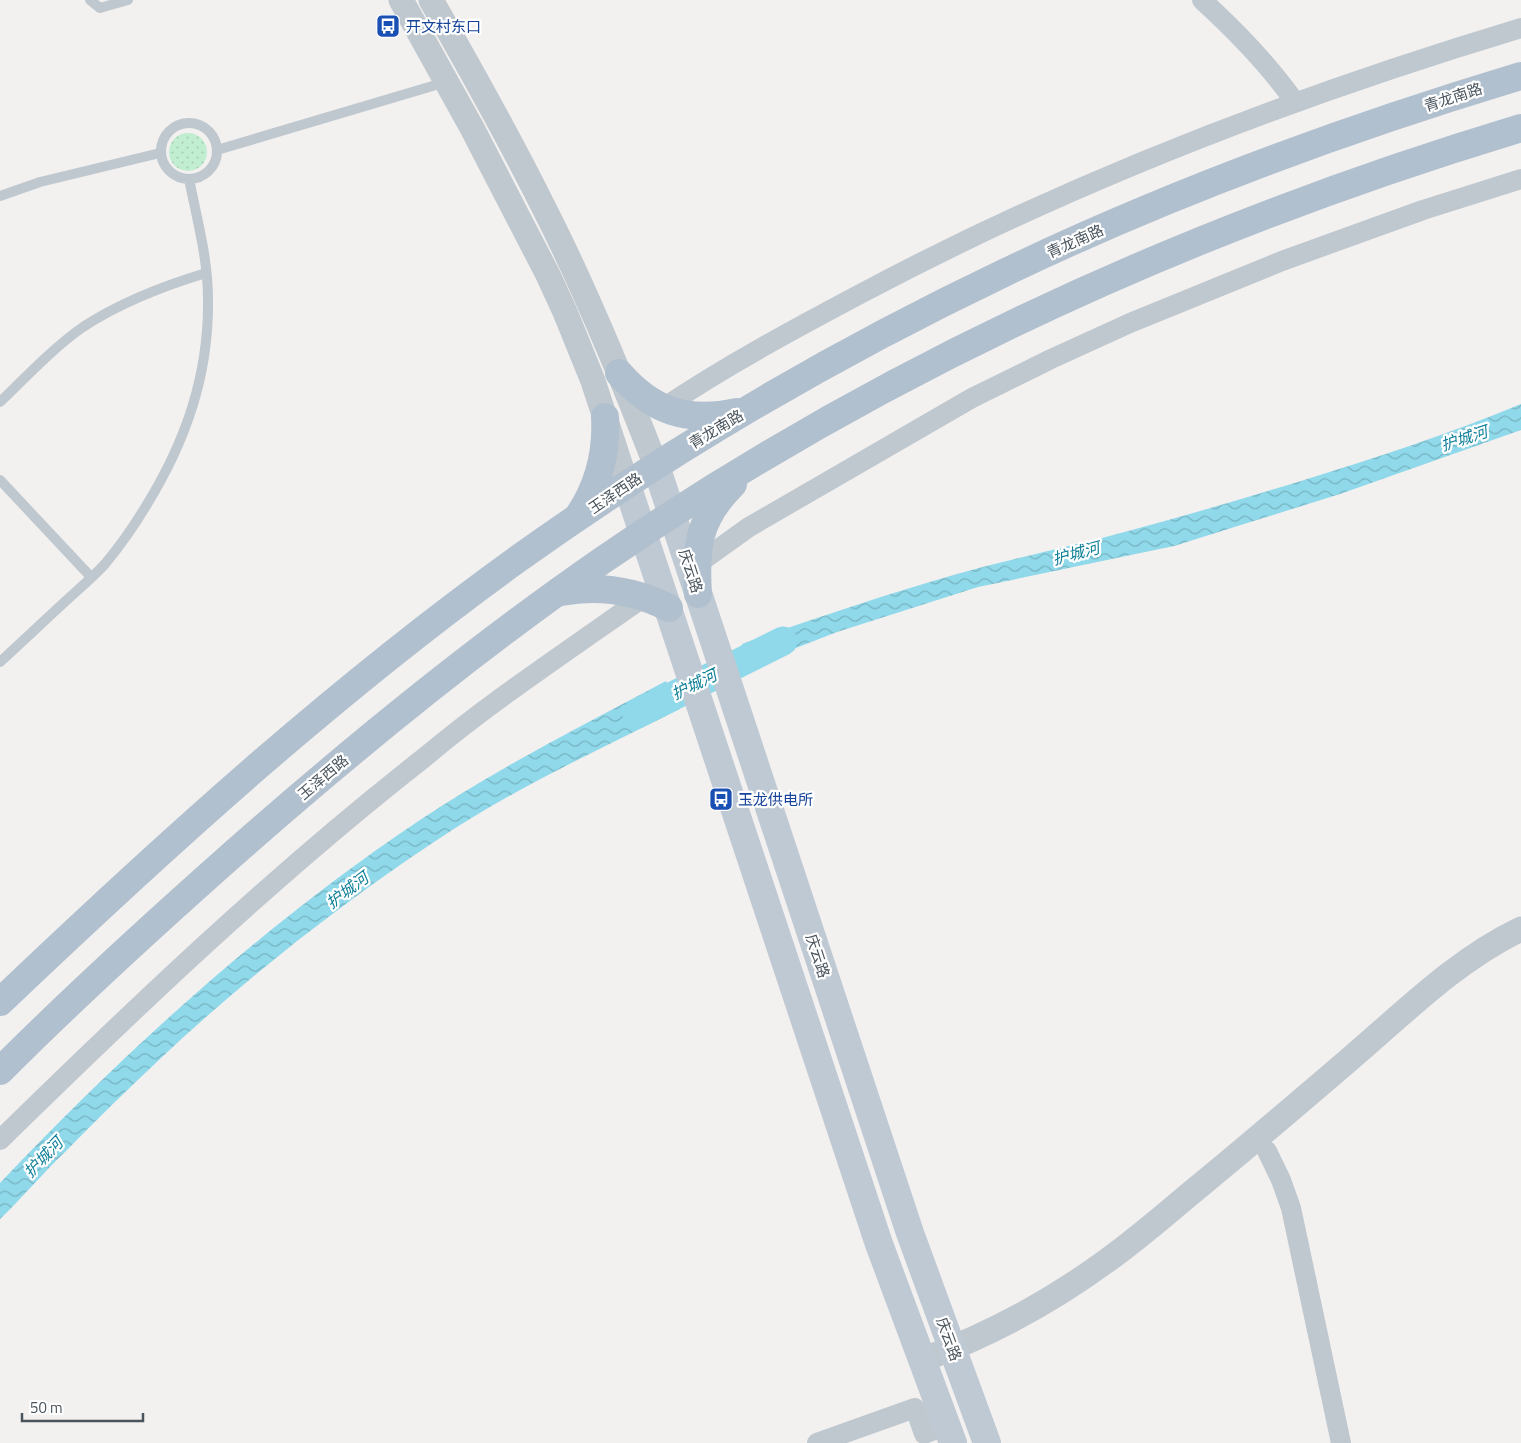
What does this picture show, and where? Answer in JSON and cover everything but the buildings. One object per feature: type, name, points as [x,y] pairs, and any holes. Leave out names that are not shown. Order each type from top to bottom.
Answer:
[{"type":"main road","name":"青龙南路","points":[[656,466],[765,399],[848,352],[1009,270],[1184,194],[1392,117],[1521,76]]},
{"type":"main road","points":[[672,515],[752,465],[872,396],[950,355],[1111,279],[1220,234],[1336,190],[1408,164],[1521,128]]},
{"type":"main road","points":[[619,373],[638,393],[663,408],[690,416],[706,417],[737,412],[765,399]]},
{"type":"main road","points":[[577,518],[598,477],[604,447],[604,417]]},
{"type":"main road","points":[[698,594],[696,565],[700,537],[710,512],[725,492],[752,465]]},
{"type":"main road","name":"玉泽西路","points":[[0,1002],[160,853],[314,719],[394,653],[577,518],[656,466]]},
{"type":"main road","name":"庆云路","points":[[656,466],[910,1233],[988,1443]]},
{"type":"main road","points":[[627,485],[644,533],[656,603],[682,648],[879,1244],[950,1434]]},
{"type":"main road","name":"玉泽西路","points":[[0,1071],[106,969],[269,822],[424,692],[557,593],[672,515]]},
{"type":"main road","points":[[557,593],[574,590],[608,589],[624,591],[656,603]]},
{"type":"street","points":[[401,0],[446,81],[548,275],[586,364],[627,485]]},
{"type":"street","points":[[431,0],[543,206],[586,297],[656,466]]},
{"type":"street","points":[[1202,0],[1246,43],[1295,102]]},
{"type":"street","points":[[663,408],[746,356],[907,269],[1073,191],[1157,155],[1295,102],[1433,55],[1521,28]]},
{"type":"street","points":[[696,565],[749,527],[972,398],[1051,359],[1130,323],[1282,261],[1423,210],[1521,179]]},
{"type":"street","points":[[0,1140],[187,960],[347,820],[500,698],[656,603]]},
{"type":"street","points":[[955,1355],[990,1331],[1023,1315],[1055,1296],[1106,1262],[1250,1145],[1449,974],[1489,947],[1521,929]]},
{"type":"street","points":[[924,1367],[955,1355],[997,1346],[1090,1293],[1140,1255],[1267,1151],[1459,987],[1497,960],[1521,947]]},
{"type":"street","points":[[1267,1151],[1281,1180],[1291,1208],[1341,1443]]},
{"type":"street","points":[[817,1443],[914,1408],[924,1434],[950,1434]]},
{"type":"lane","points":[[90,0],[100,8],[128,0]]},
{"type":"lane","points":[[217,150],[446,81]]},
{"type":"lane","points":[[190,123],[206,128],[215,142],[217,150],[213,166],[208,172],[189,180],[172,174],[166,168],[160,153],[161,145],[168,131],[175,126],[190,123]]},
{"type":"lane","points":[[0,196],[40,182],[160,153]]},
{"type":"lane","points":[[0,662],[104,565],[138,520],[182,440],[194,403],[205,356],[208,307],[206,273],[189,180]]},
{"type":"lane","points":[[0,402],[56,348],[102,316],[174,282],[206,273]]},
{"type":"lane","points":[[0,480],[91,577]]},
{"type":"green space","points":[[188,133],[201,139],[207,152],[201,165],[188,171],[175,165],[169,152],[175,139]]},
{"type":"water","points":[[1521,404],[1521,430],[1340,494],[1174,546],[978,587],[837,632],[750,666],[742,644],[903,590],[957,574],[1132,530],[1301,481],[1412,445]]},
{"type":"water","points":[[666,681],[680,709],[554,772],[463,823],[398,866],[293,944],[161,1058],[89,1127],[0,1219],[0,1183],[48,1133],[148,1036],[307,901],[420,820],[450,801],[541,748]]},
{"type":"waterway","name":"护城河","points":[[637,714],[783,641]]},
{"type":"place","name":"开文村东口","points":[[388,26]]},
{"type":"place","name":"玉龙供电所","points":[[721,799]]}]
